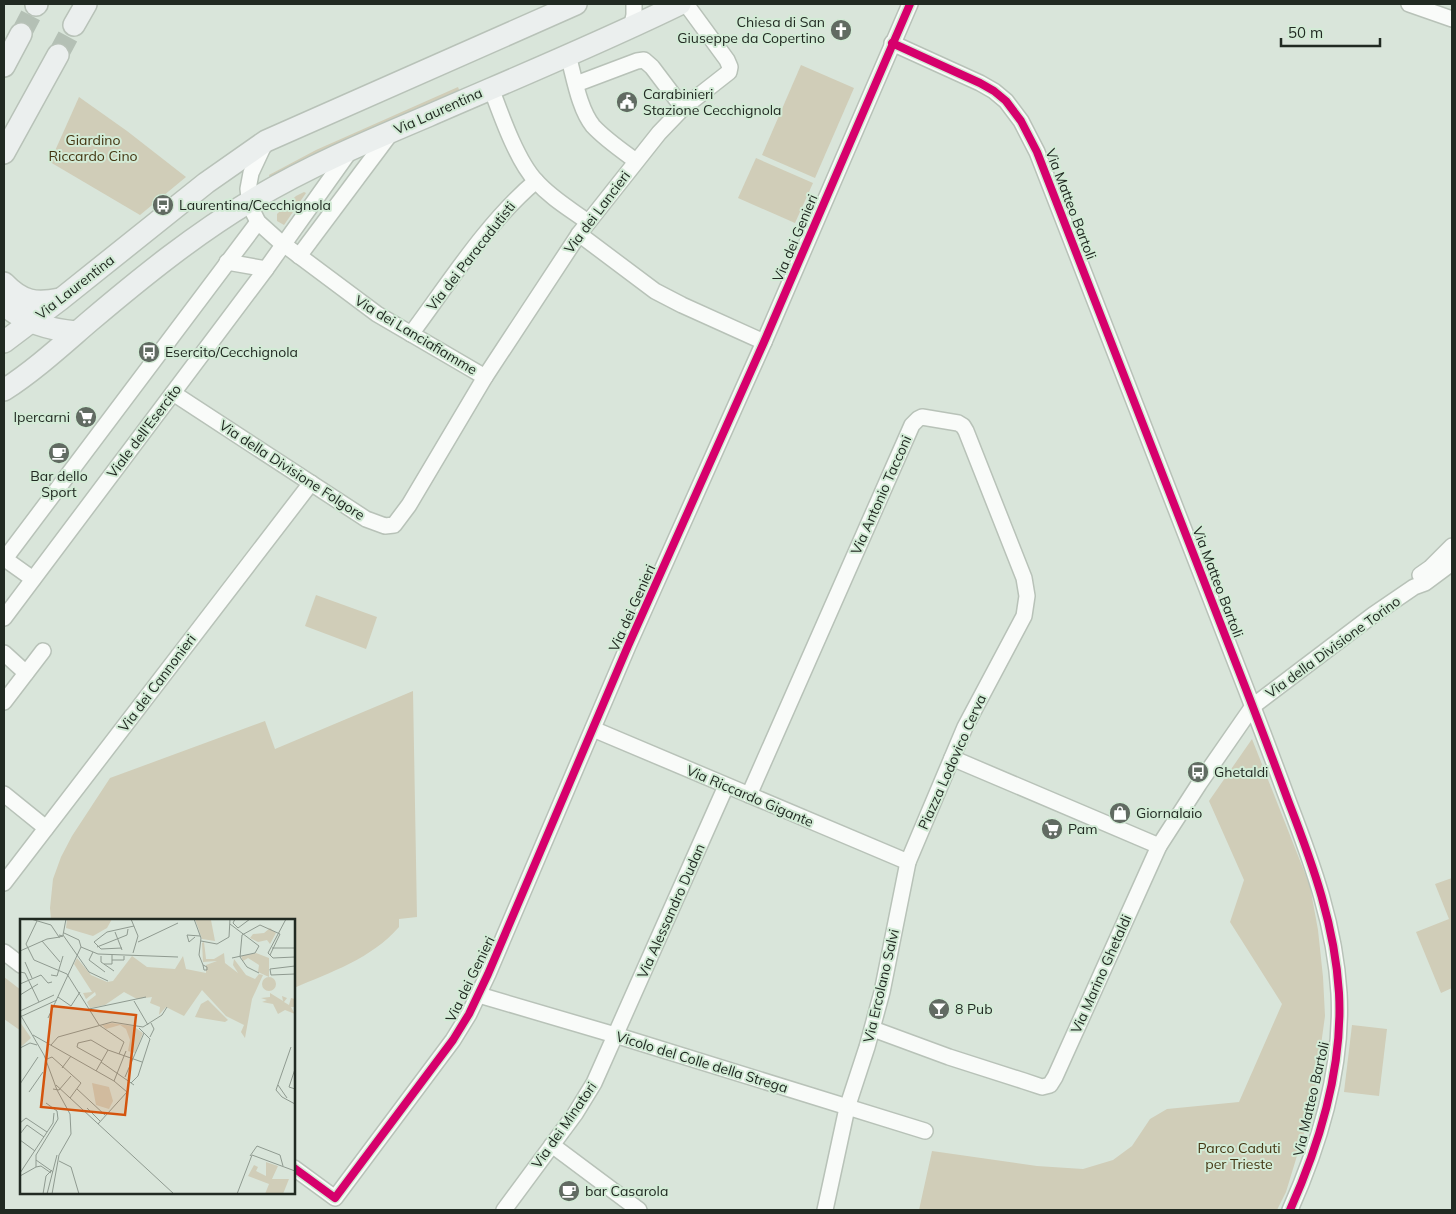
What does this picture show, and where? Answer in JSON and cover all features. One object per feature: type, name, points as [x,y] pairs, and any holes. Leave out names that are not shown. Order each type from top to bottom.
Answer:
[{"type":"main road","points":[[74,25],[86,4]]},
{"type":"main road","name":"Via Laurentina","points":[[4,342],[206,183],[266,141],[576,4]]},
{"type":"main road","name":"Via Laurentina","points":[[4,390],[159,264],[201,233],[249,202],[293,177],[392,131],[631,28],[680,4]]},
{"type":"main road","points":[[4,66],[20,34]]},
{"type":"main road","points":[[4,153],[58,54]]},
{"type":"main road","points":[[4,283],[12,292],[31,301],[39,302],[61,299]]},
{"type":"main road","points":[[4,304],[18,316],[31,322],[58,330],[76,332]]},
{"type":"street","points":[[631,28],[634,4]]},
{"type":"street","name":"Via dei Lancieri","points":[[485,377],[583,228],[636,161],[659,133],[684,108],[729,72],[730,67],[727,60],[686,4]]},
{"type":"street","name":"Via dei Genieri","points":[[295,1169],[334,1198],[442,1055],[469,1014],[628,646],[764,342],[910,4]]},
{"type":"street","points":[[1409,4],[1452,19]]},
{"type":"street","name":"Via Matteo Bartoli","points":[[892,43],[987,86],[1006,102],[1027,131],[1040,158],[1318,881],[1332,936],[1338,980],[1340,1018],[1337,1057],[1314,1149],[1290,1210]]},
{"type":"street","points":[[568,55],[586,114],[593,126],[636,161]]},
{"type":"street","points":[[576,84],[644,60],[652,67],[684,108]]},
{"type":"street","points":[[491,88],[521,159],[536,181],[630,274],[672,300],[764,342]]},
{"type":"street","points":[[299,256],[392,131]]},
{"type":"street","points":[[33,579],[4,560],[258,222],[249,202],[248,188],[251,173],[266,141]]},
{"type":"street","name":"Viale dell'Esercito","points":[[4,618],[266,269],[351,150]]},
{"type":"street","name":"Via dei Paracadutisti","points":[[411,334],[499,216],[536,181]]},
{"type":"street","name":"Via dei Lanciafiamme","points":[[258,222],[283,244],[372,311],[485,377]]},
{"type":"street","points":[[227,262],[266,269]]},
{"type":"street","name":"Via della Divisione Folgore","points":[[173,393],[366,519],[385,526],[394,525],[409,505],[485,377]]},
{"type":"street","name":"Via Antonio Tacconi","points":[[749,795],[911,428],[920,418],[958,423],[964,428],[1024,578],[1027,596],[1024,616],[998,663]]},
{"type":"street","name":"Via dei Cannonieri","points":[[4,883],[311,483]]},
{"type":"street","name":"Via della Divisione Torino","points":[[1414,587],[1419,576],[1452,546]]},
{"type":"street","name":"Via della Divisione Torino","points":[[1252,706],[1373,615],[1414,587],[1426,582],[1452,563]]},
{"type":"street","points":[[4,702],[43,651]]},
{"type":"street","points":[[4,653],[26,673]]},
{"type":"street","name":"Piazza Lodovico Cerva","points":[[908,862],[965,727],[998,663]]},
{"type":"street","name":"Via Marino Ghetaldi","points":[[873,1029],[949,1057],[1042,1087],[1050,1085],[1159,846],[1252,706]]},
{"type":"street","name":"Via Riccardo Gigante","points":[[593,729],[908,862]]},
{"type":"street","points":[[952,758],[1159,846]]},
{"type":"street","name":"Via Alessandro Dudan","points":[[615,1035],[726,786]]},
{"type":"street","points":[[4,794],[46,828]]},
{"type":"street","name":"Via Ercolano Salvi","points":[[825,1210],[847,1108],[873,1029],[882,992],[908,862]]},
{"type":"street","points":[[4,952],[20,964]]},
{"type":"street","name":"Vicolo del Colle della Strega","points":[[478,995],[615,1035],[924,1131]]},
{"type":"street","name":"Via dei Minatori","points":[[504,1210],[587,1096],[615,1035]]},
{"type":"street","points":[[552,1145],[639,1210]]},
{"type":"green space","points":[[801,65],[854,88],[815,178],[762,155]]},
{"type":"green space","points":[[458,87],[460,92],[271,181],[269,175],[316,150]]},
{"type":"green space","name":"Giardino Riccardo Cino","points":[[79,97],[127,131],[186,177],[140,215],[50,162]]},
{"type":"green space","points":[[756,158],[813,183],[795,223],[738,198]]},
{"type":"green space","points":[[304,192],[306,193],[284,225],[277,221],[277,214],[296,196]]},
{"type":"green space","points":[[316,595],[377,617],[366,649],[305,626]]},
{"type":"green space","points":[[413,691],[417,917],[399,919],[399,927],[376,948],[350,964],[295,988],[295,919],[51,919],[53,879],[61,857],[72,836],[110,778],[265,721],[275,749]]},
{"type":"green space","name":"Parco Caduti per Trieste","points":[[1252,739],[1310,886],[1318,930],[1323,977],[1325,1016],[1313,1103],[1286,1192],[1277,1210],[919,1210],[932,1151],[1037,1166],[1083,1169],[1113,1160],[1132,1146],[1150,1119],[1167,1109],[1239,1102],[1282,1004],[1230,922],[1244,880],[1209,801]]},
{"type":"green space","points":[[1452,878],[1452,988],[1441,993],[1416,932],[1449,919],[1435,884]]},
{"type":"green space","points":[[4,977],[20,989],[20,1030],[4,1019]]},
{"type":"green space","points":[[1352,1025],[1387,1029],[1379,1096],[1344,1092]]},
{"type":"tunnel","points":[[21,34],[36,5]]},
{"type":"tunnel","points":[[58,55],[74,25]]},
{"type":"cycle path","points":[[295,1169],[335,1198],[453,1040],[469,1014],[488,974],[628,646],[764,342],[910,4]]},
{"type":"cycle path","points":[[892,43],[994,91],[1006,101],[1021,121],[1037,152],[1306,849],[1322,896],[1333,944],[1339,993],[1339,1021],[1333,1077],[1327,1104],[1311,1158],[1290,1210]]},
{"type":"place","name":"Chiesa di San Giuseppe da Copertino","points":[[841,30]]},
{"type":"place","name":"Carabinieri Stazione Cecchignola","points":[[627,102]]},
{"type":"place","name":"Laurentina/Cecchignola","points":[[163,205]]},
{"type":"place","name":"Esercito/Cecchignola","points":[[149,352]]},
{"type":"place","name":"Ipercarni","points":[[86,417]]},
{"type":"place","name":"Bar dello Sport","points":[[59,453]]},
{"type":"place","name":"Ghetaldi","points":[[1198,772]]},
{"type":"place","name":"Giornalaio","points":[[1120,813]]},
{"type":"place","name":"Pam","points":[[1052,829]]},
{"type":"place","name":"8 Pub","points":[[939,1009]]},
{"type":"place","name":"bar Casarola","points":[[569,1191]]}]
